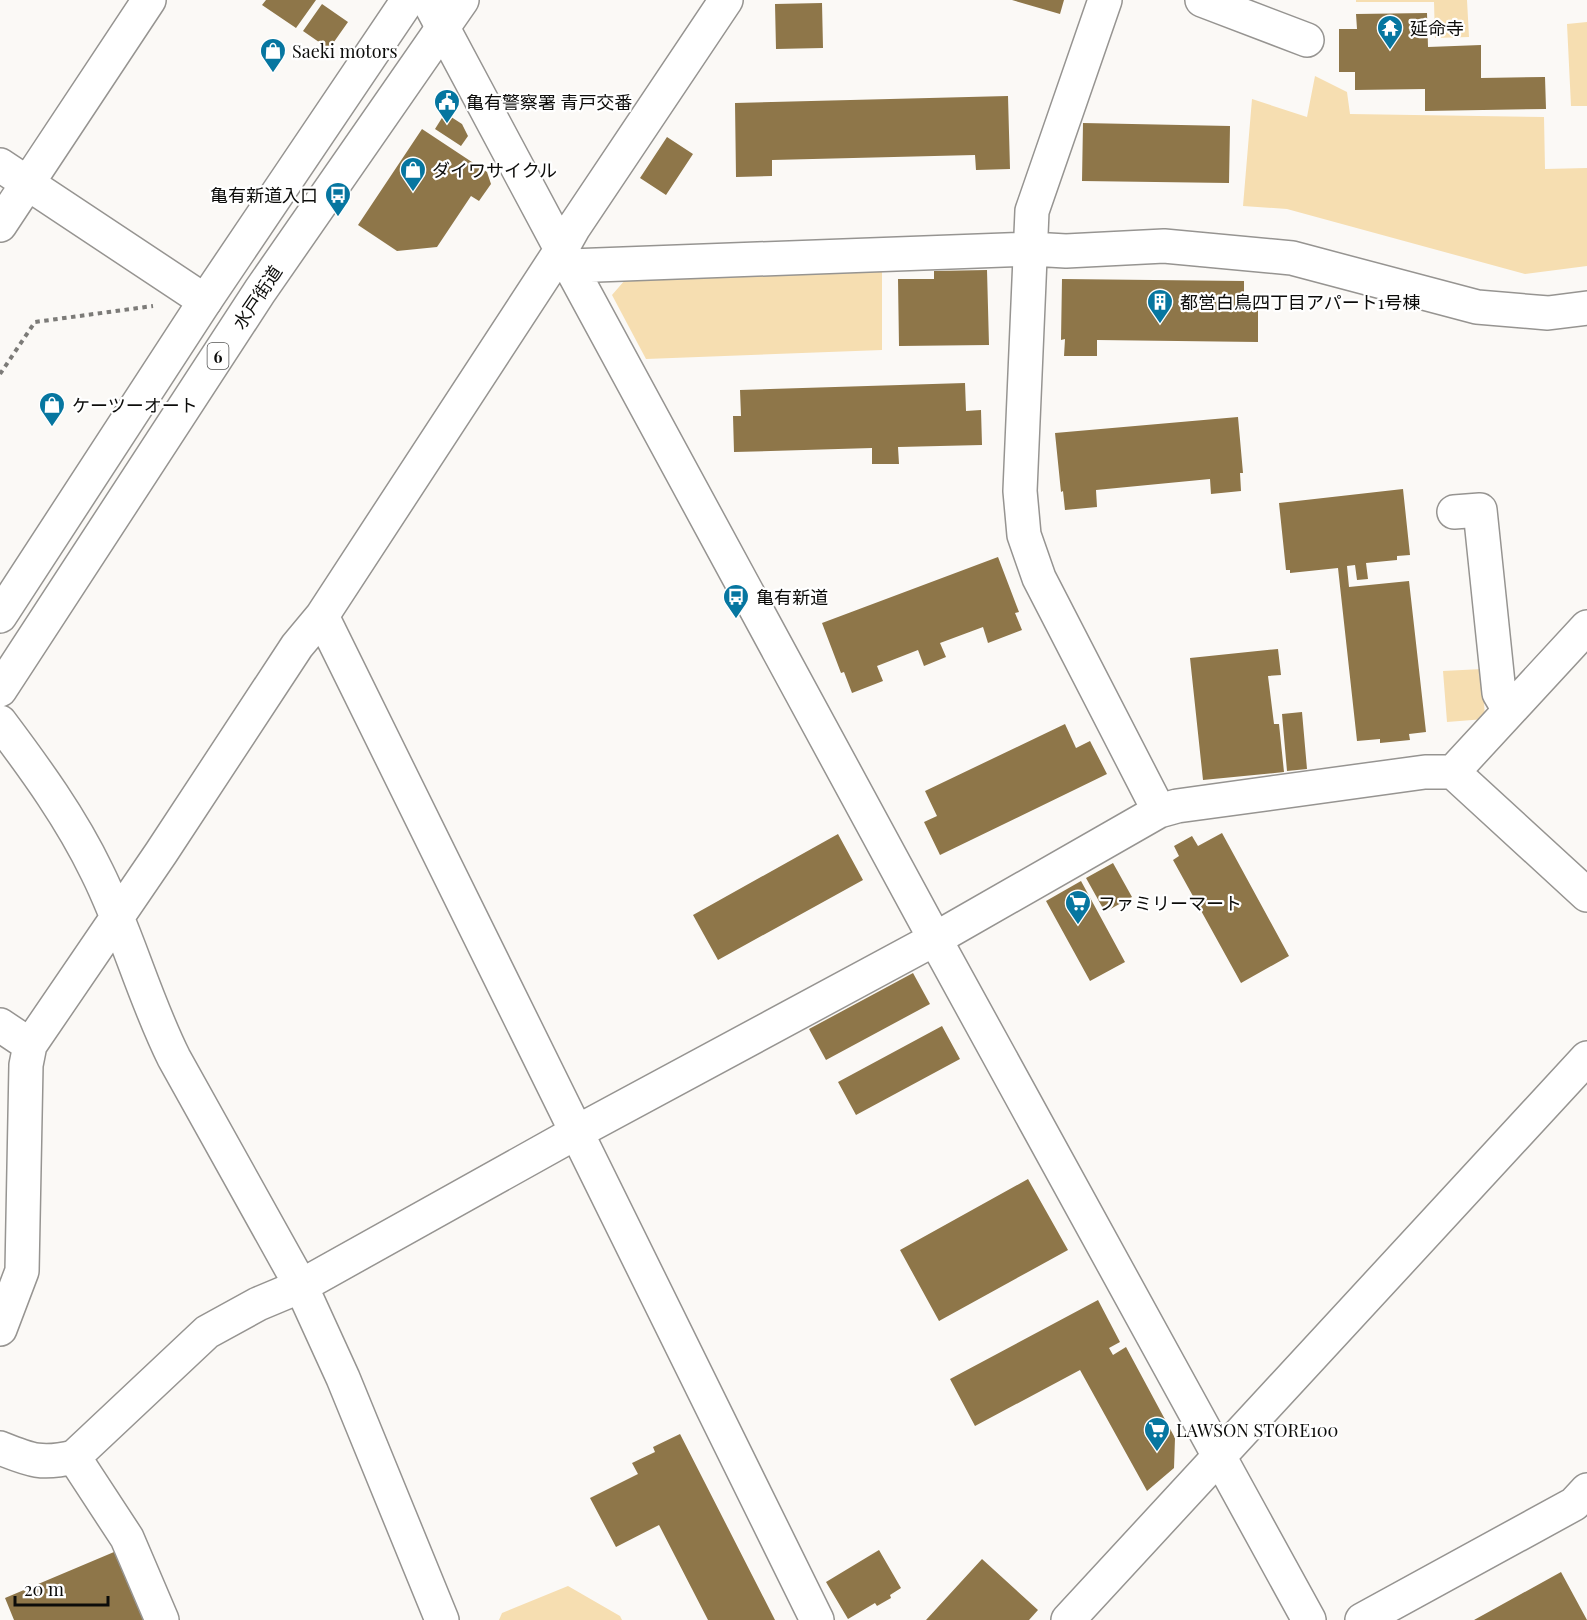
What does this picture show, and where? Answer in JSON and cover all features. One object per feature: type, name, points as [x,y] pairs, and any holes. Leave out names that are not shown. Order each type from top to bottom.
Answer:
[{"type":"main road","points":[[0,225],[149,0]]},
{"type":"main road","name":"6","points":[[0,616],[205,301],[408,0]]},
{"type":"main road","name":"水戸街道","points":[[0,690],[260,291],[436,14],[462,0]]},
{"type":"main road","points":[[0,1329],[22,1271],[26,1065],[30,1045],[161,853],[297,646],[322,616],[566,258],[574,227],[726,0]]},
{"type":"main road","points":[[1105,0],[1032,211],[1020,491],[1024,535],[1039,578],[1159,811]]},
{"type":"main road","points":[[1202,0],[1307,40]]},
{"type":"main road","points":[[436,14],[935,939],[1309,1620]]},
{"type":"main road","points":[[0,165],[205,301]]},
{"type":"main road","points":[[566,258],[1031,249],[1066,251],[1164,246],[1292,258],[1477,307],[1548,313],[1587,308]]},
{"type":"main road","points":[[1454,512],[1480,510],[1498,693],[1509,710]]},
{"type":"main road","points":[[322,616],[817,1620]]},
{"type":"main road","points":[[1453,772],[1587,627]]},
{"type":"main road","points":[[0,723],[65,813],[97,872],[117,916],[159,1028],[301,1286],[343,1378],[442,1620]]},
{"type":"main road","points":[[0,1448],[32,1461],[56,1462],[74,1457],[207,1332],[258,1304],[301,1286],[577,1132],[935,939],[1159,811],[1176,806],[1425,772],[1453,772],[1587,895]]},
{"type":"main road","points":[[0,1025],[30,1045]]},
{"type":"main road","points":[[1068,1620],[1587,1058]]},
{"type":"main road","points":[[74,1457],[127,1538],[162,1620]]},
{"type":"main road","points":[[1362,1620],[1584,1506]]},
{"type":"path","points":[[0,374],[34,322],[157,305]]},
{"type":"shaded area","points":[[1356,0],[1467,0],[1469,37],[1435,38],[1434,2],[1356,2]]},
{"type":"shaded area","points":[[1587,22],[1587,106],[1571,106],[1567,24]]},
{"type":"shaded area","points":[[1315,76],[1347,92],[1350,114],[1544,117],[1545,169],[1587,168],[1587,266],[1525,274],[1287,209],[1243,206],[1252,99],[1307,117]]},
{"type":"shaded area","points":[[882,271],[882,350],[646,359],[612,295],[625,280]]},
{"type":"shaded area","points":[[1482,669],[1485,719],[1447,722],[1443,671]]},
{"type":"shaded area","points":[[568,1586],[620,1616],[622,1620],[499,1620],[502,1613]]},
{"type":"building","points":[[266,0],[316,0],[296,28],[262,5]]},
{"type":"building","points":[[1012,0],[1064,0],[1060,14]]},
{"type":"building","points":[[822,3],[823,48],[776,49],[775,4]]},
{"type":"building","points":[[322,4],[348,22],[329,49],[303,31]]},
{"type":"building","points":[[1427,13],[1428,47],[1481,45],[1481,78],[1545,77],[1546,109],[1425,111],[1425,89],[1355,90],[1355,72],[1339,72],[1339,29],[1357,29],[1356,14]]},
{"type":"building","points":[[1008,96],[1010,169],[976,170],[975,155],[772,160],[772,176],[736,177],[735,103]]},
{"type":"building","points":[[445,113],[462,124],[468,136],[461,146],[435,129]]},
{"type":"building","points":[[1083,123],[1230,126],[1229,183],[1082,181]]},
{"type":"building","points":[[422,129],[487,172],[491,184],[479,201],[471,196],[437,247],[397,251],[358,225]]},
{"type":"building","points":[[667,137],[693,154],[666,195],[640,178]]},
{"type":"building","points":[[987,270],[989,345],[899,346],[898,279],[934,279],[934,271]]},
{"type":"building","name":"都営白鳥四丁目アパート1号棟","points":[[1062,279],[1244,281],[1244,309],[1258,310],[1258,342],[1097,340],[1097,356],[1064,356],[1065,339],[1061,340]]},
{"type":"building","points":[[965,383],[966,411],[981,410],[982,445],[898,447],[899,464],[872,464],[872,448],[734,452],[733,416],[741,416],[740,390]]},
{"type":"building","points":[[1238,417],[1243,473],[1240,473],[1241,491],[1211,494],[1210,479],[1096,490],[1097,507],[1065,510],[1055,433]]},
{"type":"building","points":[[1403,489],[1410,555],[1397,556],[1397,560],[1366,563],[1368,579],[1357,580],[1355,565],[1347,566],[1349,587],[1409,581],[1426,732],[1409,734],[1410,740],[1380,743],[1380,739],[1357,741],[1338,568],[1290,573],[1290,570],[1286,570],[1279,503]]},
{"type":"building","points":[[998,557],[1019,612],[1015,613],[1022,630],[988,643],[983,627],[940,643],[946,657],[924,666],[918,650],[877,666],[883,681],[852,693],[844,672],[841,673],[822,623]]},
{"type":"building","points":[[1278,649],[1281,675],[1268,676],[1274,724],[1279,724],[1284,772],[1203,780],[1190,658]]},
{"type":"building","points":[[1302,712],[1307,769],[1287,771],[1282,714]]},
{"type":"building","points":[[1065,724],[1076,748],[1090,741],[1107,774],[940,855],[924,822],[937,816],[925,791]]},
{"type":"building","points":[[1222,833],[1289,956],[1241,983],[1173,860],[1179,856],[1174,846],[1192,836],[1198,846]]},
{"type":"building","points":[[838,834],[863,880],[718,960],[693,915]]},
{"type":"building","points":[[1113,863],[1132,897],[1105,912],[1086,878]]},
{"type":"building","points":[[1081,881],[1125,962],[1090,981],[1046,901]]},
{"type":"building","points":[[913,973],[930,1004],[826,1060],[809,1029]]},
{"type":"building","points":[[942,1026],[960,1059],[856,1115],[838,1082]]},
{"type":"building","points":[[1028,1179],[1068,1250],[939,1321],[900,1250]]},
{"type":"building","points":[[1098,1300],[1120,1342],[1109,1348],[1113,1355],[1126,1347],[1175,1438],[1174,1468],[1147,1491],[1080,1370],[975,1426],[950,1379]]},
{"type":"building","points":[[680,1434],[775,1620],[708,1620],[659,1525],[616,1547],[590,1498],[638,1474],[632,1463],[655,1452],[653,1447]]},
{"type":"building","points":[[879,1550],[901,1588],[890,1595],[891,1598],[877,1606],[875,1603],[848,1619],[826,1582]]},
{"type":"building","points":[[114,1552],[143,1620],[14,1620],[5,1598]]},
{"type":"building","points":[[982,1559],[1038,1610],[1029,1620],[926,1620]]},
{"type":"building","points":[[1561,1572],[1587,1620],[1474,1620]]},
{"type":"place","name":"延命寺","points":[[1390,51]]},
{"type":"place","name":"Saeki motors","points":[[273,74]]},
{"type":"place","name":"亀有警察署 青戸交番","points":[[447,125]]},
{"type":"place","name":"ダイワサイクル","points":[[413,193]]},
{"type":"place","name":"亀有新道入口","points":[[338,218]]},
{"type":"place","name":"都営白鳥四丁目アパート1号棟","points":[[1160,325]]},
{"type":"place","name":"ケーツーオート","points":[[52,428]]},
{"type":"place","name":"亀有新道","points":[[736,620]]},
{"type":"place","name":"ファミリーマート","points":[[1078,926]]},
{"type":"place","name":"LAWSON STORE100","points":[[1157,1453]]}]
